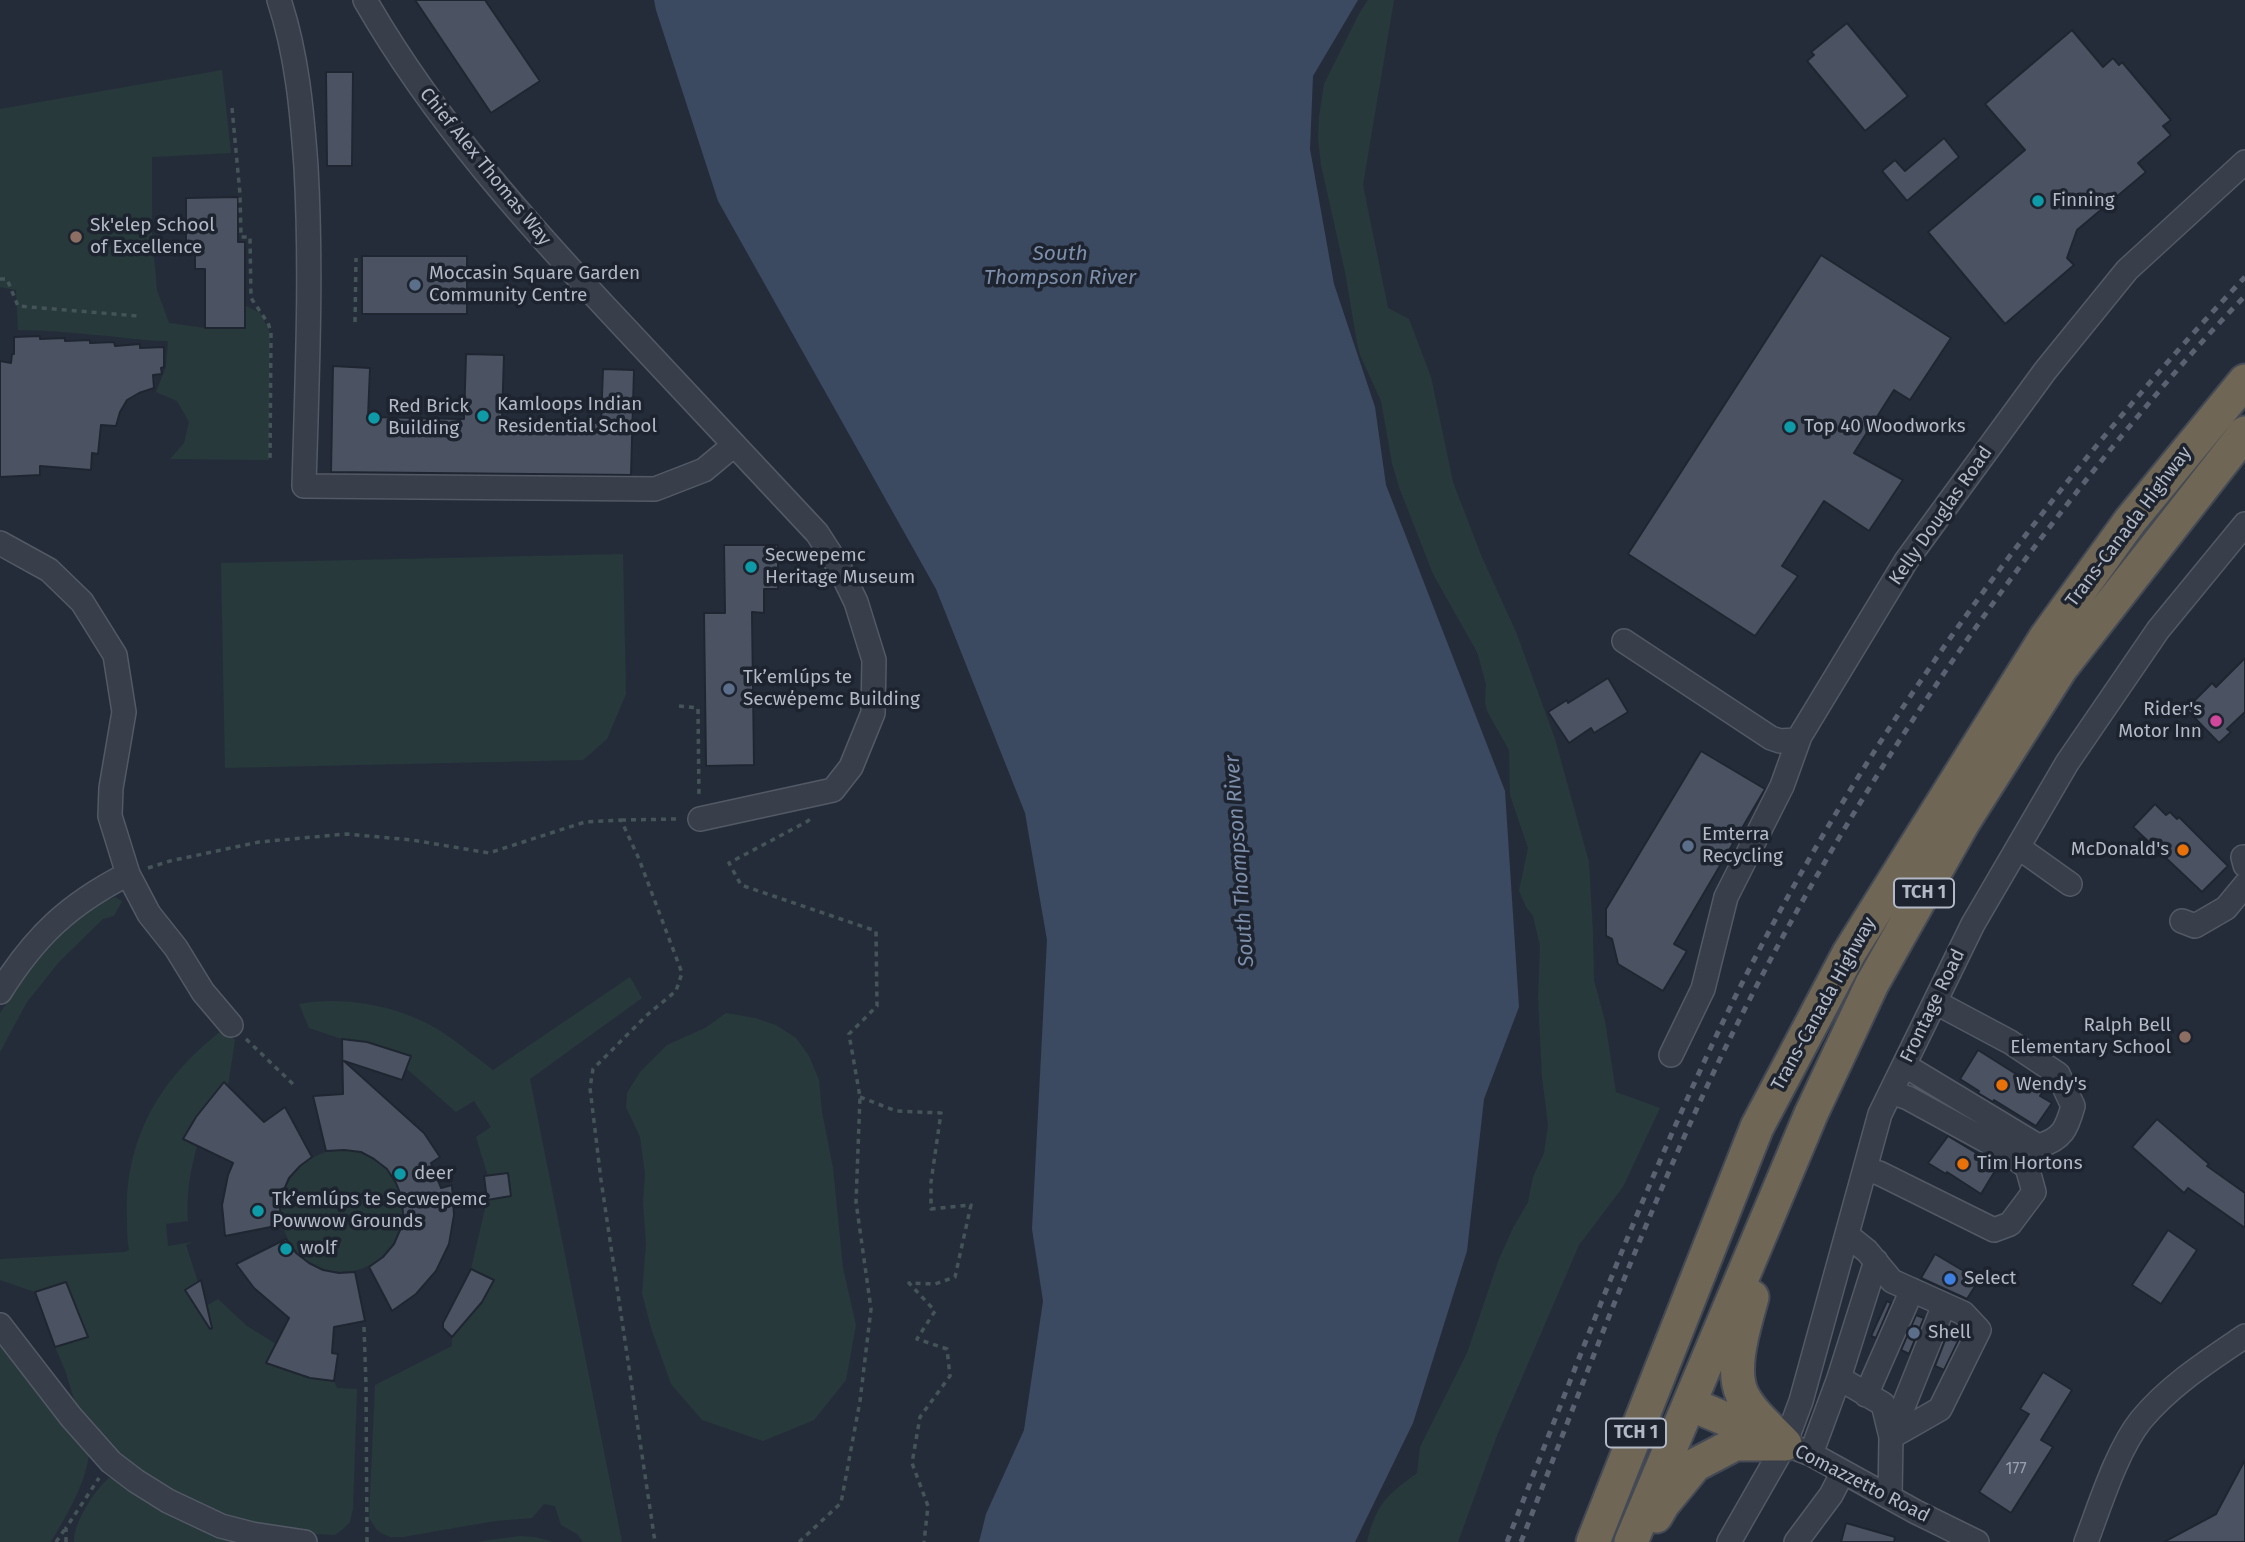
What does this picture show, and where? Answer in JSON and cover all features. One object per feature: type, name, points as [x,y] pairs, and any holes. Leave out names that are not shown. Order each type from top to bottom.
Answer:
[{"type":"highway","name":"Trans-Canada Highway","points":[[1592,1542],[1757,1127],[1849,953],[2046,637],[2130,521],[2245,381]]},
{"type":"highway","name":"Trans-Canada Highway","points":[[1631,1542],[1811,1114],[1872,984],[1964,821],[2054,679],[2245,433]]},
{"type":"highway","points":[[1798,1449],[1752,1410],[1742,1394],[1737,1376],[1742,1336],[1762,1259],[1811,1114]]},
{"type":"highway","points":[[1679,1324],[1690,1404],[1798,1449]]},
{"type":"highway","points":[[1642,1542],[1663,1504],[1695,1465],[1735,1444],[1798,1449]]},
{"type":"street","points":[[279,0],[289,29],[302,114],[309,226],[304,486],[655,489],[704,470],[734,445]]},
{"type":"street","name":"Chief Alex Thomas Way","points":[[365,0],[439,115],[530,226],[817,533],[839,567],[856,603],[874,660],[873,713],[851,767],[833,790]]},
{"type":"street","name":"Kelly Douglas Road","points":[[1671,1055],[1703,989],[1726,897],[1782,786],[1800,736],[1906,561],[2045,370],[2127,270],[2245,162]]},
{"type":"street","name":"Frontage Road","points":[[1729,1542],[1798,1449],[1801,1401],[1880,1114],[1973,924],[2067,763],[2158,630],[2245,524]]},
{"type":"street","points":[[0,543],[49,570],[82,603],[115,655],[124,712],[111,788],[110,817],[128,874],[149,914],[176,948],[202,992],[231,1025]]},
{"type":"street","points":[[1624,641],[1771,738],[1790,741],[1800,736]]},
{"type":"street","points":[[700,818],[833,790]]},
{"type":"street","points":[[2018,847],[2070,884]]},
{"type":"street","points":[[0,992],[14,969],[43,934],[67,912],[98,890],[128,874]]},
{"type":"street","points":[[2182,920],[2195,926],[2225,908],[2245,885]]},
{"type":"street","points":[[1904,1065],[2038,1146],[2053,1142],[2068,1126],[2074,1106],[2058,1074],[2010,1042],[1935,1002]]},
{"type":"street","points":[[1865,1170],[1879,1173],[1994,1230],[2010,1224],[2034,1192],[2027,1167],[2005,1150],[1909,1098],[1891,1092]]},
{"type":"street","points":[[1847,1235],[1876,1261],[1892,1281],[1963,1313],[1979,1330],[1940,1409],[1891,1437]]},
{"type":"street","points":[[1798,1449],[1839,1378],[1876,1261]]},
{"type":"street","points":[[1867,1395],[1912,1290]]},
{"type":"street","points":[[1891,1437],[1944,1305]]},
{"type":"street","points":[[0,1325],[71,1417],[111,1462],[136,1481],[168,1501],[221,1526],[305,1542]]},
{"type":"street","points":[[2086,1542],[2116,1463],[2141,1421],[2188,1375],[2245,1336]]},
{"type":"street","points":[[1839,1378],[1883,1404],[1891,1437],[1890,1497]]},
{"type":"street","name":"Comazzetto Road","points":[[1798,1449],[1928,1519],[1977,1542]]},
{"type":"street","points":[[1796,1542],[1831,1495],[1843,1472]]},
{"type":"path","points":[[232,108],[242,237],[250,237],[251,298],[271,332],[270,462]]},
{"type":"path","points":[[355,322],[356,258]]},
{"type":"path","points":[[0,279],[7,279],[18,306],[138,316]]},
{"type":"path","points":[[128,874],[170,861],[259,842],[346,834],[412,840],[489,853],[585,822],[700,818],[698,708],[679,706]]},
{"type":"path","points":[[799,1542],[841,1503],[860,1401],[871,1309],[856,1202],[860,1097],[849,1034],[877,1006],[876,932],[741,886],[729,863],[808,821],[833,790]]},
{"type":"path","points":[[621,820],[639,859],[682,973],[676,991],[647,1014],[593,1069],[590,1088],[601,1180],[655,1542]]},
{"type":"path","points":[[231,1025],[295,1086]]},
{"type":"path","points":[[860,1097],[896,1111],[942,1113],[931,1182],[931,1209],[971,1205],[955,1276],[935,1283],[909,1283],[935,1311],[916,1339],[947,1349],[950,1376],[920,1417],[912,1462],[929,1506],[924,1542]]},
{"type":"path","points":[[364,1327],[367,1542]]},
{"type":"path","points":[[56,1542],[111,1462]]},
{"type":"path","points":[[66,1528],[66,1542]]},
{"type":"shaded area","points":[[1368,0],[1394,0],[1363,185],[1388,308],[1409,319],[1431,377],[1453,482],[1481,555],[1516,632],[1555,739],[1589,862],[1594,980],[1605,1021],[1616,1092],[1660,1108],[1623,1187],[1579,1245],[1496,1438],[1458,1542],[1367,1542],[1384,1501],[1417,1473],[1420,1447],[1467,1353],[1499,1259],[1528,1202],[1533,1177],[1544,1153],[1548,1125],[1542,1077],[1538,999],[1540,946],[1533,916],[1519,891],[1528,848],[1510,795],[1509,750],[1488,713],[1485,703],[1486,684],[1477,652],[1433,574],[1399,487],[1381,401],[1357,343],[1345,272],[1321,165],[1318,139],[1324,84]]},
{"type":"shaded area","name":"Sk'elep School of Excellence","points":[[222,70],[231,153],[152,157],[152,233],[157,290],[169,323],[205,328],[245,328],[244,305],[260,313],[270,333],[269,460],[170,459],[184,443],[189,422],[177,401],[156,392],[166,367],[168,341],[18,330],[16,290],[0,287],[0,109]]},
{"type":"shaded area","points":[[623,554],[626,694],[607,739],[583,760],[225,768],[221,563]]},
{"type":"shaded area","points":[[115,897],[122,901],[114,916],[103,919],[59,962],[27,1002],[0,1052],[0,1013],[33,965],[68,927],[95,906]]},
{"type":"shaded area","points":[[630,977],[642,998],[530,1079],[622,1542],[583,1542],[577,1534],[561,1525],[555,1506],[544,1504],[532,1518],[495,1521],[403,1537],[383,1534],[369,1518],[375,1385],[452,1346],[452,1337],[482,1302],[494,1281],[471,1269],[487,1200],[511,1196],[508,1174],[488,1176],[476,1137],[491,1127],[474,1101],[456,1112],[407,1069],[411,1056],[309,1028],[299,1004],[355,1002],[394,1010],[445,1034],[493,1070]]},
{"type":"shaded area","points":[[726,1013],[776,1025],[796,1038],[809,1056],[819,1080],[833,1168],[843,1268],[856,1325],[846,1380],[814,1420],[763,1441],[702,1420],[671,1384],[642,1293],[646,1244],[643,1203],[645,1174],[640,1137],[626,1107],[627,1093],[640,1072],[667,1045],[705,1028]]},
{"type":"shaded area","points":[[226,1028],[235,1040],[228,1086],[224,1082],[196,1117],[184,1139],[197,1146],[189,1184],[188,1221],[166,1224],[168,1246],[193,1242],[186,1245],[198,1282],[186,1290],[198,1311],[218,1299],[247,1326],[276,1344],[267,1363],[310,1378],[334,1381],[337,1388],[357,1389],[353,1509],[350,1522],[335,1535],[295,1533],[234,1519],[173,1492],[125,1460],[78,1412],[55,1347],[87,1337],[66,1283],[35,1292],[0,1280],[0,1259],[129,1250],[127,1192],[136,1146],[145,1124],[155,1103],[184,1065]]},
{"type":"shaded area","points":[[342,1150],[365,1154],[385,1168],[399,1188],[403,1211],[399,1234],[385,1254],[365,1268],[342,1272],[319,1268],[299,1254],[285,1234],[281,1211],[285,1188],[299,1168],[319,1154]]},
{"type":"shaded area","points":[[0,1338],[89,1452],[80,1487],[51,1542],[0,1542]]},
{"type":"shaded area","points":[[109,1478],[248,1542],[74,1542],[77,1526],[86,1507]]},
{"type":"shaded area","points":[[520,1536],[553,1542],[475,1542]]},
{"type":"water","name":"South Thompson River","points":[[654,0],[1358,0],[1313,76],[1310,149],[1334,284],[1375,407],[1386,485],[1505,791],[1519,1007],[1484,1099],[1467,1251],[1413,1423],[1355,1542],[979,1542],[986,1514],[1024,1430],[1043,1301],[1032,1229],[1047,940],[1025,813],[936,589],[718,201]]},
{"type":"building","points":[[415,0],[485,0],[540,81],[491,113]]},
{"type":"building","points":[[1847,23],[1908,96],[1865,131],[1807,61],[1814,55],[1811,52]]},
{"type":"building","name":"Finning","points":[[2072,30],[2103,67],[2113,58],[2119,65],[2122,62],[2171,120],[2163,126],[2171,135],[2138,163],[2146,172],[2077,230],[2067,258],[2074,265],[2005,324],[1928,232],[2025,150],[1985,104]]},
{"type":"building","points":[[326,72],[353,72],[352,166],[327,166]]},
{"type":"building","points":[[1944,138],[1959,157],[1907,201],[1882,171],[1895,160],[1905,171]]},
{"type":"building","points":[[238,197],[238,242],[245,242],[245,328],[205,328],[205,269],[195,269],[195,249],[186,249],[186,198]]},
{"type":"building","name":"Top 40 Woodworks","points":[[1821,255],[1951,338],[1910,400],[1894,390],[1854,453],[1903,480],[1869,531],[1824,501],[1782,566],[1798,576],[1755,636],[1628,554]]},
{"type":"building","name":"Moccasin Square Garden Community Centre","points":[[362,256],[467,256],[467,314],[362,314]]},
{"type":"building","points":[[40,336],[40,339],[114,342],[115,346],[140,344],[140,348],[164,347],[164,367],[161,368],[162,374],[153,375],[154,388],[127,400],[116,426],[101,425],[98,454],[92,453],[91,470],[40,466],[40,475],[0,477],[0,361],[11,363],[14,337]]},
{"type":"building","name":"Red Brick Building","points":[[466,354],[504,355],[502,420],[601,423],[603,369],[634,370],[631,475],[331,472],[333,366],[370,368],[368,417],[464,419]]},
{"type":"building","name":"Tk’emlúps te Secwe̓pemc Building","points":[[724,545],[778,545],[778,589],[764,589],[764,613],[752,612],[754,765],[706,766],[704,613],[725,613]]},
{"type":"building","name":"Rider's Motor Inn","points":[[2245,658],[2245,712],[2227,729],[2231,732],[2219,743],[2186,709],[2212,683],[2216,687]]},
{"type":"building","points":[[1608,678],[1628,712],[1594,733],[1591,728],[1569,743],[1548,712]]},
{"type":"building","name":"Emterra Recycling","points":[[1701,751],[1765,789],[1674,944],[1687,951],[1663,991],[1618,964],[1612,939],[1606,936],[1606,909]]},
{"type":"building","name":"McDonald's","points":[[2155,804],[2166,815],[2170,812],[2177,819],[2179,817],[2228,866],[2202,892],[2133,827]]},
{"type":"building","points":[[342,1039],[367,1042],[411,1056],[402,1080],[344,1061],[424,1133],[440,1157],[431,1163],[441,1188],[452,1185],[454,1215],[449,1244],[436,1271],[416,1294],[392,1311],[369,1267],[383,1257],[394,1244],[403,1214],[402,1198],[387,1169],[374,1159],[361,1152],[326,1151],[313,1096],[343,1094]]},
{"type":"building","name":"Wendy's","points":[[1978,1050],[2043,1091],[2040,1096],[2052,1103],[2036,1126],[1978,1093],[1979,1091],[1960,1079]]},
{"type":"building","points":[[224,1082],[264,1122],[285,1107],[312,1157],[289,1178],[280,1208],[281,1225],[225,1236],[222,1205],[233,1163],[183,1139],[196,1117]]},
{"type":"building","points":[[2157,1119],[2209,1164],[2207,1166],[2245,1193],[2245,1228],[2188,1188],[2184,1193],[2132,1147]]},
{"type":"building","name":"Tim Hortons","points":[[1948,1136],[1998,1166],[1981,1194],[1928,1163]]},
{"type":"building","points":[[508,1173],[511,1196],[487,1200],[484,1176]]},
{"type":"building","points":[[2168,1230],[2197,1250],[2161,1304],[2132,1285]]},
{"type":"building","points":[[286,1239],[296,1253],[323,1270],[355,1272],[365,1321],[334,1327],[332,1353],[338,1354],[334,1381],[310,1378],[266,1363],[289,1318],[254,1288],[236,1264]]},
{"type":"building","name":"Select","points":[[1935,1254],[1979,1280],[1967,1299],[1921,1278]]},
{"type":"building","points":[[471,1269],[494,1280],[482,1302],[452,1337],[443,1328],[443,1323]]},
{"type":"building","points":[[201,1280],[212,1328],[210,1329],[185,1290]]},
{"type":"building","points":[[66,1282],[88,1337],[55,1347],[35,1292]]},
{"type":"building","points":[[1887,1301],[1891,1303],[1876,1338],[1871,1336]]},
{"type":"building","points":[[1916,1315],[1924,1318],[1909,1354],[1901,1350]]},
{"type":"building","points":[[1949,1330],[1961,1335],[1944,1370],[1935,1366]]},
{"type":"building","points":[[2043,1372],[2072,1390],[2041,1440],[2053,1447],[2011,1513],[1979,1492],[2029,1414],[2020,1409]]},
{"type":"building","points":[[2245,1460],[2245,1542],[2164,1542],[2216,1514]]},
{"type":"building","points":[[1846,1523],[1895,1537],[1894,1542],[1841,1542]]},
{"type":"railway","points":[[1507,1542],[1609,1283],[1691,1091],[1772,926],[1828,826],[1889,728],[2022,539],[2168,361],[2245,277]]},
{"type":"railway","points":[[1521,1542],[1665,1181],[1718,1063],[1803,899],[1898,742],[2003,590],[2130,425],[2194,350],[2245,296]]},
{"type":"place","name":"Finning","points":[[2038,201]]},
{"type":"place","name":"Sk'elep School of Excellence","points":[[76,237]]},
{"type":"place","name":"Moccasin Square Garden Community Centre","points":[[415,285]]},
{"type":"place","name":"Kamloops Indian Residential School","points":[[483,416]]},
{"type":"place","name":"Red Brick Building","points":[[374,418]]},
{"type":"place","name":"Top 40 Woodworks","points":[[1790,427]]},
{"type":"place","name":"Secwepemc Heritage Museum","points":[[751,567]]},
{"type":"place","name":"Tk’emlúps te Secwe̓pemc Building","points":[[729,689]]},
{"type":"place","name":"Rider's Motor Inn","points":[[2216,721]]},
{"type":"place","name":"Emterra Recycling","points":[[1688,846]]},
{"type":"place","name":"McDonald's","points":[[2183,850]]},
{"type":"place","name":"Ralph Bell Elementary School","points":[[2185,1037]]},
{"type":"place","name":"Wendy's","points":[[2002,1085]]},
{"type":"place","name":"Tim Hortons","points":[[1963,1164]]},
{"type":"place","name":"deer","points":[[400,1174]]},
{"type":"place","name":"Tk’emlúps te Secwepemc Powwow Grounds","points":[[258,1211]]},
{"type":"place","name":"wolf","points":[[286,1249]]},
{"type":"place","name":"Select","points":[[1950,1279]]},
{"type":"place","name":"Shell","points":[[1914,1333]]}]
